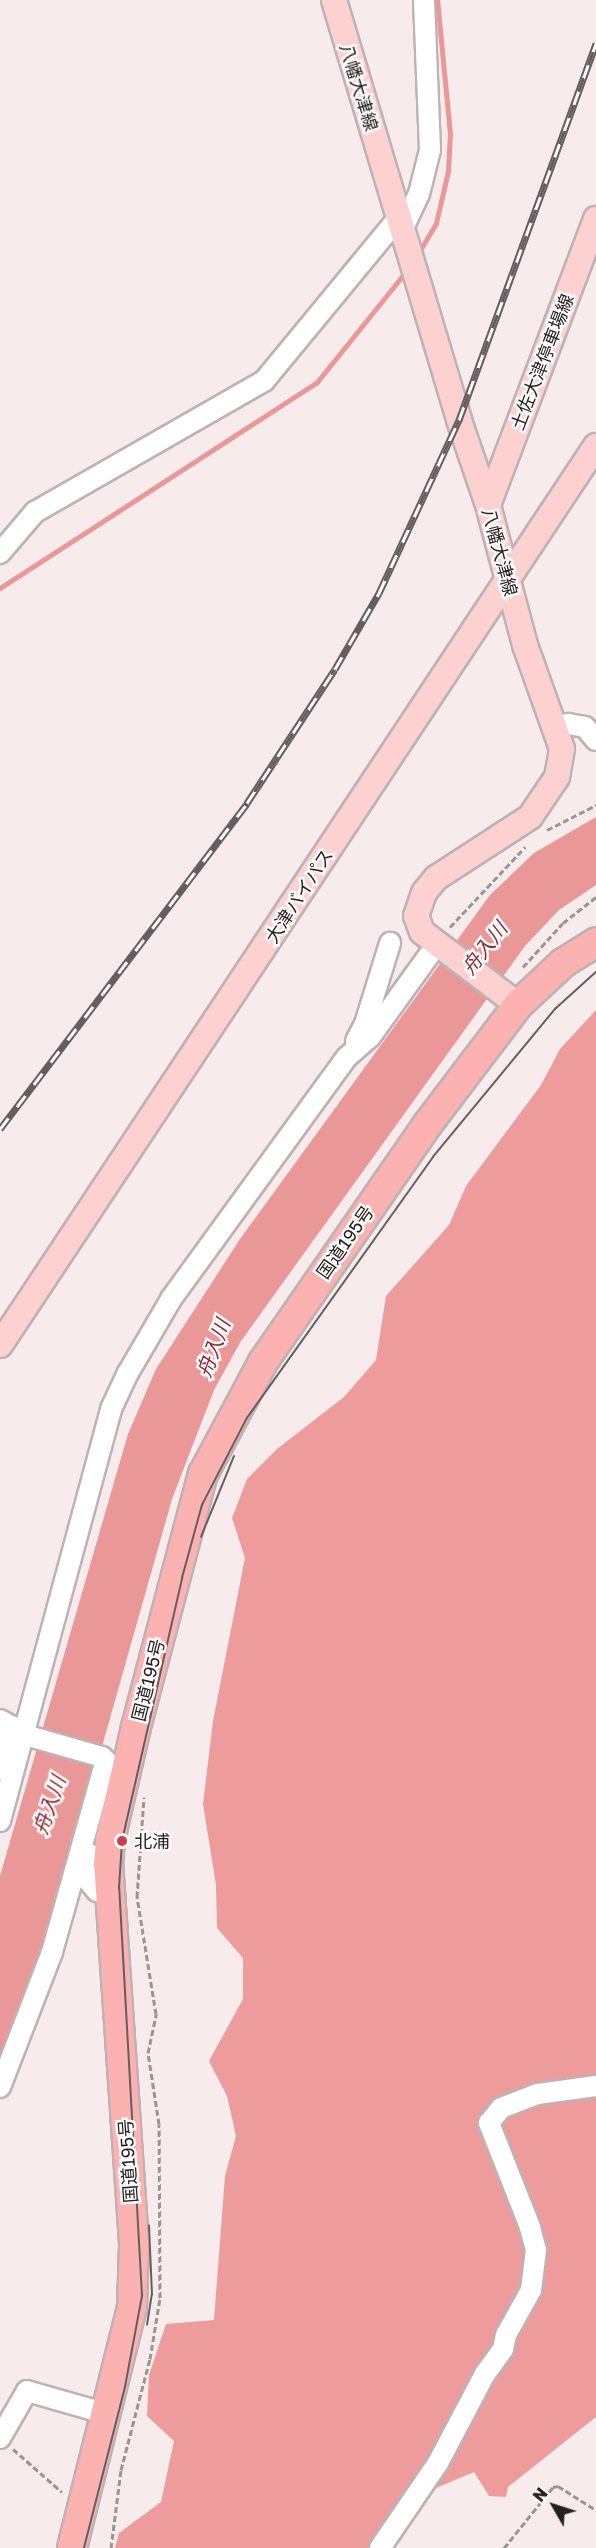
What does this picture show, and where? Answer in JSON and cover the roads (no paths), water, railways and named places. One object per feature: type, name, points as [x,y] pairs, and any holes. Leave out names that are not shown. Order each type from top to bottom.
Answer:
[{"type":"highway","name":"国道195号","points":[[72,2548],[132,2308],[134,2242],[108,1864],[117,1804],[203,1474],[242,1397],[505,995],[596,942]]},
{"type":"main road","name":"八幡大津線","points":[[334,0],[459,420],[488,505],[525,645],[562,749],[557,777],[546,797],[530,817],[436,878],[424,893],[416,916],[422,933],[505,995]]},
{"type":"main road","name":"土佐大津停車場線","points":[[488,505],[596,219]]},
{"type":"main road","name":"大津バイパス","points":[[0,1345],[596,446]]},
{"type":"street","points":[[0,553],[35,512],[264,381],[401,222],[419,194],[430,150],[424,0]]},
{"type":"street","points":[[554,728],[568,724],[585,727],[596,740]]},
{"type":"street","points":[[0,1821],[28,1734],[111,1409],[128,1373],[171,1299],[347,1057],[365,1024],[390,943]]},
{"type":"street","points":[[347,1057],[369,1037],[440,946]]},
{"type":"street","points":[[0,1720],[28,1734],[104,1759],[110,1767],[87,1879],[97,1891],[110,1892]]},
{"type":"street","points":[[0,1737],[9,1749],[0,1779]]},
{"type":"street","points":[[0,2087],[52,1952],[104,1759]]},
{"type":"street","points":[[380,2548],[438,2463],[485,2374],[503,2349],[506,2335],[531,2290],[536,2250],[530,2227],[489,2123],[501,2108],[538,2094],[596,2086]]},
{"type":"street","points":[[0,2438],[27,2391],[107,2414]]},
{"type":"water","name":"舟入川","points":[[596,817],[596,885],[559,910],[525,946],[241,1341],[214,1390],[172,1499],[38,1973],[0,2070],[0,1876],[128,1434],[156,1369],[240,1239],[490,895],[534,853]]},
{"type":"waterway","points":[[417,255],[436,223],[448,171],[450,134],[437,0]]},
{"type":"waterway","points":[[0,588],[317,382],[407,270]]},
{"type":"tram line","points":[[84,2548],[125,2387],[142,2296],[119,1888],[122,1841],[182,1578],[202,1505],[247,1418],[433,1157],[555,1009],[596,972]]},
{"type":"tram line","points":[[201,1537],[234,1456]]},
{"type":"tram line","points":[[147,2325],[152,2295],[149,2226]]},
{"type":"railway","points":[[0,1129],[247,803],[335,669],[379,593],[459,420],[596,43]]},
{"type":"place","name":"北浦","points":[[122,1841]]}]
